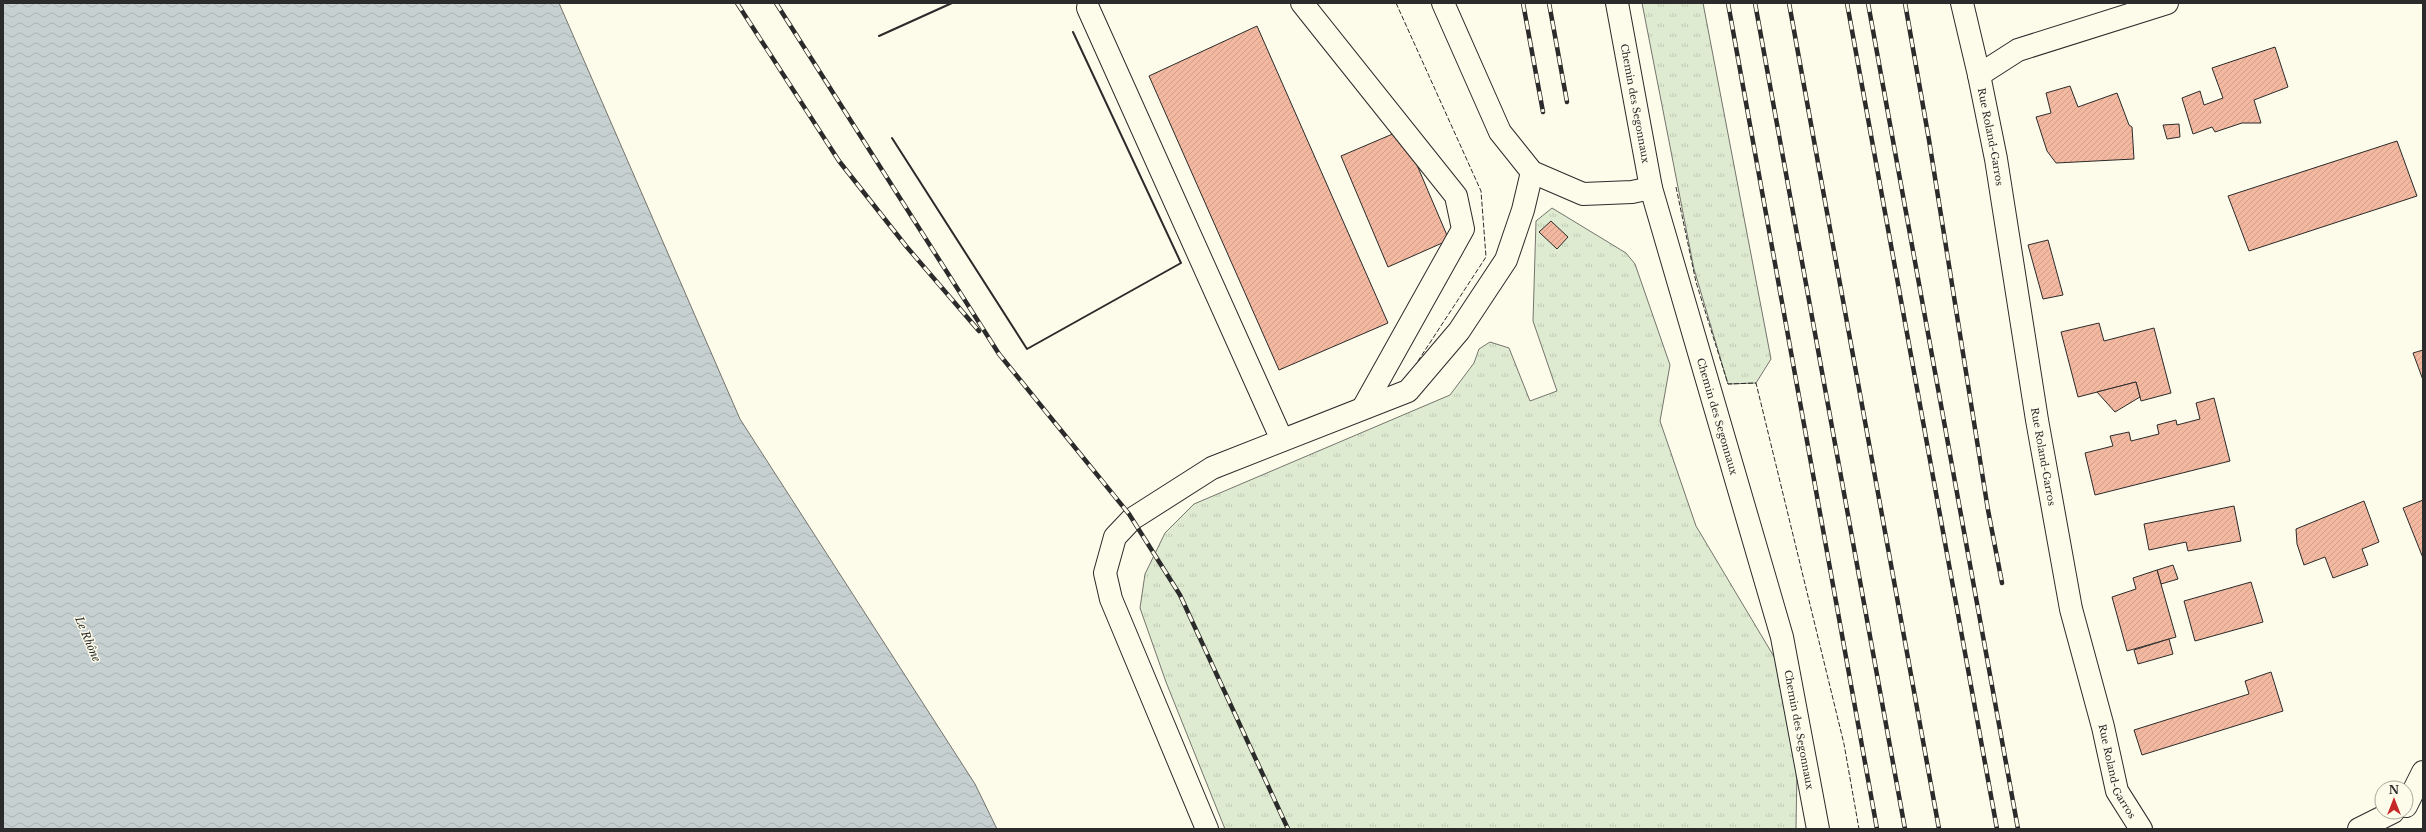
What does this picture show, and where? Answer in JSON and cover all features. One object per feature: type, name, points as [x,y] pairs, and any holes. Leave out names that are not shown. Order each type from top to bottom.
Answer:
[{"type":"street","points":[[1302,3],[1456,196],[1463,229],[1363,408]]},
{"type":"street","points":[[1443,3],[1500,132],[1532,172],[1583,194],[1632,192],[1651,188]]},
{"type":"street","name":"Chemin des Segonnaux","points":[[1616,3],[1651,188],[1782,637],[1818,829]]},
{"type":"street","name":"Rue Roland-Garros","points":[[1962,3],[1979,75],[1996,159],[2037,420],[2071,609],[2103,727],[2117,791],[2141,829]]},
{"type":"street","points":[[1979,75],[2018,50],[2167,3]]},
{"type":"street","points":[[1088,8],[1282,440]]},
{"type":"street","points":[[1206,829],[1111,599],[1105,573],[1115,537],[1132,519],[1212,468],[1408,391],[1459,331],[1506,260],[1523,210],[1532,172]]},
{"type":"street","points":[[2414,790],[2423,772]]},
{"type":"street","points":[[2359,829],[2377,820]]},
{"type":"green space","points":[[1642,3],[1703,3],[1771,359],[1756,383],[1728,384],[1694,269]]},
{"type":"green space","points":[[1552,208],[1626,253],[1635,264],[1670,365],[1660,421],[1696,526],[1776,660],[1797,768],[1796,829],[1225,829],[1166,682],[1140,608],[1145,574],[1165,533],[1194,504],[1450,395],[1474,363],[1479,349],[1490,342],[1509,348],[1530,401],[1557,391],[1533,321],[1536,221]]},
{"type":"water","name":"Le Rhône","points":[[3,3],[559,3],[740,419],[975,784],[997,829],[3,829]]},
{"type":"building","points":[[1257,26],[1388,323],[1279,370],[1149,76]]},
{"type":"building","points":[[2275,47],[2288,87],[2254,100],[2261,123],[2242,123],[2215,132],[2212,127],[2193,134],[2182,98],[2200,91],[2204,105],[2223,98],[2212,68]]},
{"type":"building","points":[[2070,86],[2078,107],[2117,93],[2129,125],[2132,127],[2134,159],[2056,163],[2047,151],[2036,117],[2051,113],[2046,93]]},
{"type":"building","points":[[2179,124],[2180,137],[2167,139],[2163,125]]},
{"type":"building","points":[[1402,130],[1449,240],[1388,267],[1341,156]]},
{"type":"building","points":[[2397,141],[2417,196],[2249,251],[2228,196]]},
{"type":"building","points":[[1551,221],[1568,237],[1557,249],[1539,232]]},
{"type":"building","points":[[2048,240],[2063,295],[2043,299],[2028,245]]},
{"type":"building","points":[[2099,323],[2104,341],[2154,328],[2171,393],[2141,401],[2136,382],[2078,397],[2061,332]]},
{"type":"building","points":[[2423,350],[2423,380],[2413,353]]},
{"type":"building","points":[[2136,382],[2140,397],[2115,412],[2097,392]]},
{"type":"building","points":[[2214,398],[2230,461],[2095,495],[2085,453],[2113,446],[2110,436],[2129,432],[2131,441],[2159,434],[2157,425],[2176,420],[2177,425],[2200,419],[2196,403]]},
{"type":"building","points":[[2423,500],[2423,558],[2403,508]]},
{"type":"building","points":[[2364,501],[2379,542],[2362,549],[2368,565],[2333,578],[2325,557],[2304,565],[2297,544],[2296,529]]},
{"type":"building","points":[[2234,506],[2241,541],[2188,551],[2186,542],[2149,550],[2144,524]]},
{"type":"building","points":[[2173,565],[2178,579],[2161,584],[2157,570]]},
{"type":"building","points":[[2157,570],[2176,637],[2127,651],[2112,597],[2136,589],[2133,578]]},
{"type":"building","points":[[2251,582],[2263,622],[2195,641],[2184,601]]},
{"type":"building","points":[[2169,639],[2173,654],[2138,664],[2134,650]]},
{"type":"building","points":[[2271,672],[2283,711],[2142,755],[2134,730],[2249,694],[2245,681]]},
{"type":"railway","points":[[737,3],[839,161],[906,246],[979,331]]},
{"type":"railway","points":[[776,3],[999,354],[1129,514],[1180,595],[1288,829]]},
{"type":"railway","points":[[1523,3],[1543,112]]},
{"type":"railway","points":[[1549,3],[1567,102]]},
{"type":"railway","points":[[1728,3],[1877,829]]},
{"type":"railway","points":[[1755,3],[1905,829]]},
{"type":"railway","points":[[1789,3],[1939,829]]},
{"type":"railway","points":[[1847,3],[1997,829]]},
{"type":"railway","points":[[1868,3],[2018,829]]},
{"type":"railway","points":[[1905,3],[1929,140],[1988,510],[2002,583]]},
{"type":"fence","points":[[1396,3],[1481,191],[1486,257],[1416,364]]},
{"type":"fence","points":[[1676,187],[1696,282],[1728,384],[1756,383],[1844,744],[1859,829]]},
{"type":"wall","points":[[879,36],[952,3]]},
{"type":"wall","points":[[892,138],[1027,349],[1181,263],[1073,32]]}]
